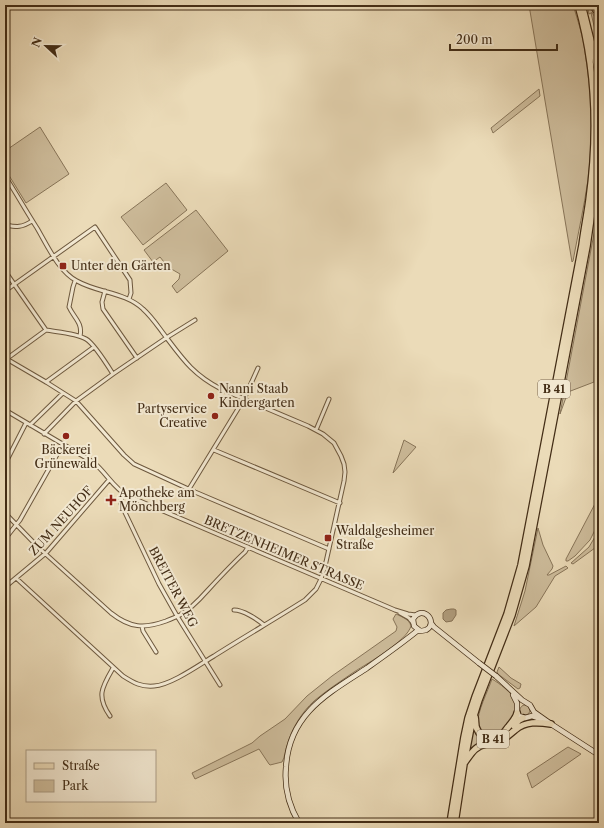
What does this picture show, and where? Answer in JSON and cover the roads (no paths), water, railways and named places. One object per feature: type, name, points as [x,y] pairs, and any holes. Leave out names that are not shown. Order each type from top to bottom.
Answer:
[{"type":"highway","name":"B 41","points":[[450,823],[468,718],[507,614],[521,565],[579,261],[589,200],[594,150],[594,90],[588,49],[578,5]]},
{"type":"highway","points":[[582,5],[596,62],[599,108]]},
{"type":"highway","name":"B 41","points":[[455,823],[468,740],[475,713],[512,615],[526,566],[587,246],[599,145]]},
{"type":"highway","name":"B 41","points":[[475,713],[478,732],[483,737],[490,739],[496,738],[503,734],[515,719],[517,710]]},
{"type":"highway","name":"B 41","points":[[506,738],[518,721],[526,717]]},
{"type":"highway","name":"B 41","points":[[464,764],[476,748],[498,743],[528,723],[537,722],[551,724]]},
{"type":"main road","points":[[592,5],[599,15]]},
{"type":"street","points":[[5,176],[8,185],[54,257],[66,273],[75,281],[129,299],[136,303],[146,311],[186,364],[201,377],[218,387],[323,434],[334,443],[338,449],[344,464],[345,472],[340,503],[329,549],[321,579],[316,589],[305,600],[205,661],[173,680],[156,686],[134,684],[113,668],[16,578]]},
{"type":"street","points":[[5,225],[21,227],[32,221]]},
{"type":"street","points":[[5,292],[95,227],[130,280],[131,293],[129,299]]},
{"type":"street","points":[[5,271],[46,330]]},
{"type":"street","points":[[75,281],[69,305],[80,325],[80,336]]},
{"type":"street","points":[[105,291],[102,302],[103,309],[138,358]]},
{"type":"street","points":[[44,434],[76,401],[113,374],[195,320]]},
{"type":"street","points":[[113,374],[88,340],[80,336],[46,330],[5,359],[76,401],[130,461],[139,467],[329,549]]},
{"type":"street","points":[[46,382],[94,347]]},
{"type":"street","points":[[189,489],[244,399],[258,368]]},
{"type":"street","points":[[5,464],[28,424],[62,393]]},
{"type":"street","points":[[316,430],[329,399]]},
{"type":"street","name":"BRETZENHEIMER STRASSE","points":[[5,410],[95,464],[114,486],[124,494],[395,610],[416,615]]},
{"type":"street","points":[[5,539],[17,525],[63,444]]},
{"type":"street","points":[[214,450],[340,503]]},
{"type":"street","name":"ZUM NEUHOF","points":[[5,587],[46,554],[109,480]]},
{"type":"street","name":"BREITER WEG","points":[[124,494],[121,504],[159,584],[220,685]]},
{"type":"street","points":[[5,512],[46,554],[116,617],[126,623],[142,626],[153,625],[185,612],[245,552],[248,547]]},
{"type":"street","points":[[234,610],[241,611],[264,625]]},
{"type":"street","name":"BRETZENHEIMER STRASSE","points":[[395,610],[409,618],[413,625]]},
{"type":"street","points":[[399,645],[409,635],[413,625],[413,619],[416,615],[421,613],[430,617],[431,623],[428,629]]},
{"type":"street","points":[[431,623],[529,704],[532,710],[599,755]]},
{"type":"street","points":[[413,625],[419,630],[424,631],[428,629],[444,634]]},
{"type":"street","points":[[142,626],[143,631],[156,652]]},
{"type":"street","points":[[299,823],[289,800],[285,772],[290,744],[299,725],[311,708],[321,698],[384,656],[419,630]]},
{"type":"street","points":[[110,716],[104,707],[101,694],[113,668]]},
{"type":"street","points":[[508,687],[516,699],[517,710],[520,716],[535,716],[551,724]]},
{"type":"street","points":[[517,710],[520,703],[525,702]]},
{"type":"street","points":[[526,717],[531,714],[532,710]]},
{"type":"place","name":"Unter den Gärten","points":[[63,266]]},
{"type":"place","name":"Nanni Staab Kindergarten","points":[[211,396]]},
{"type":"place","name":"Partyservice Creative","points":[[215,416]]},
{"type":"place","name":"Bäckerei Grünewald","points":[[66,436]]},
{"type":"place","name":"Apotheke am Mönchberg","points":[[111,500]]},
{"type":"place","name":"Waldalgesheimer Straße","points":[[328,538]]}]
